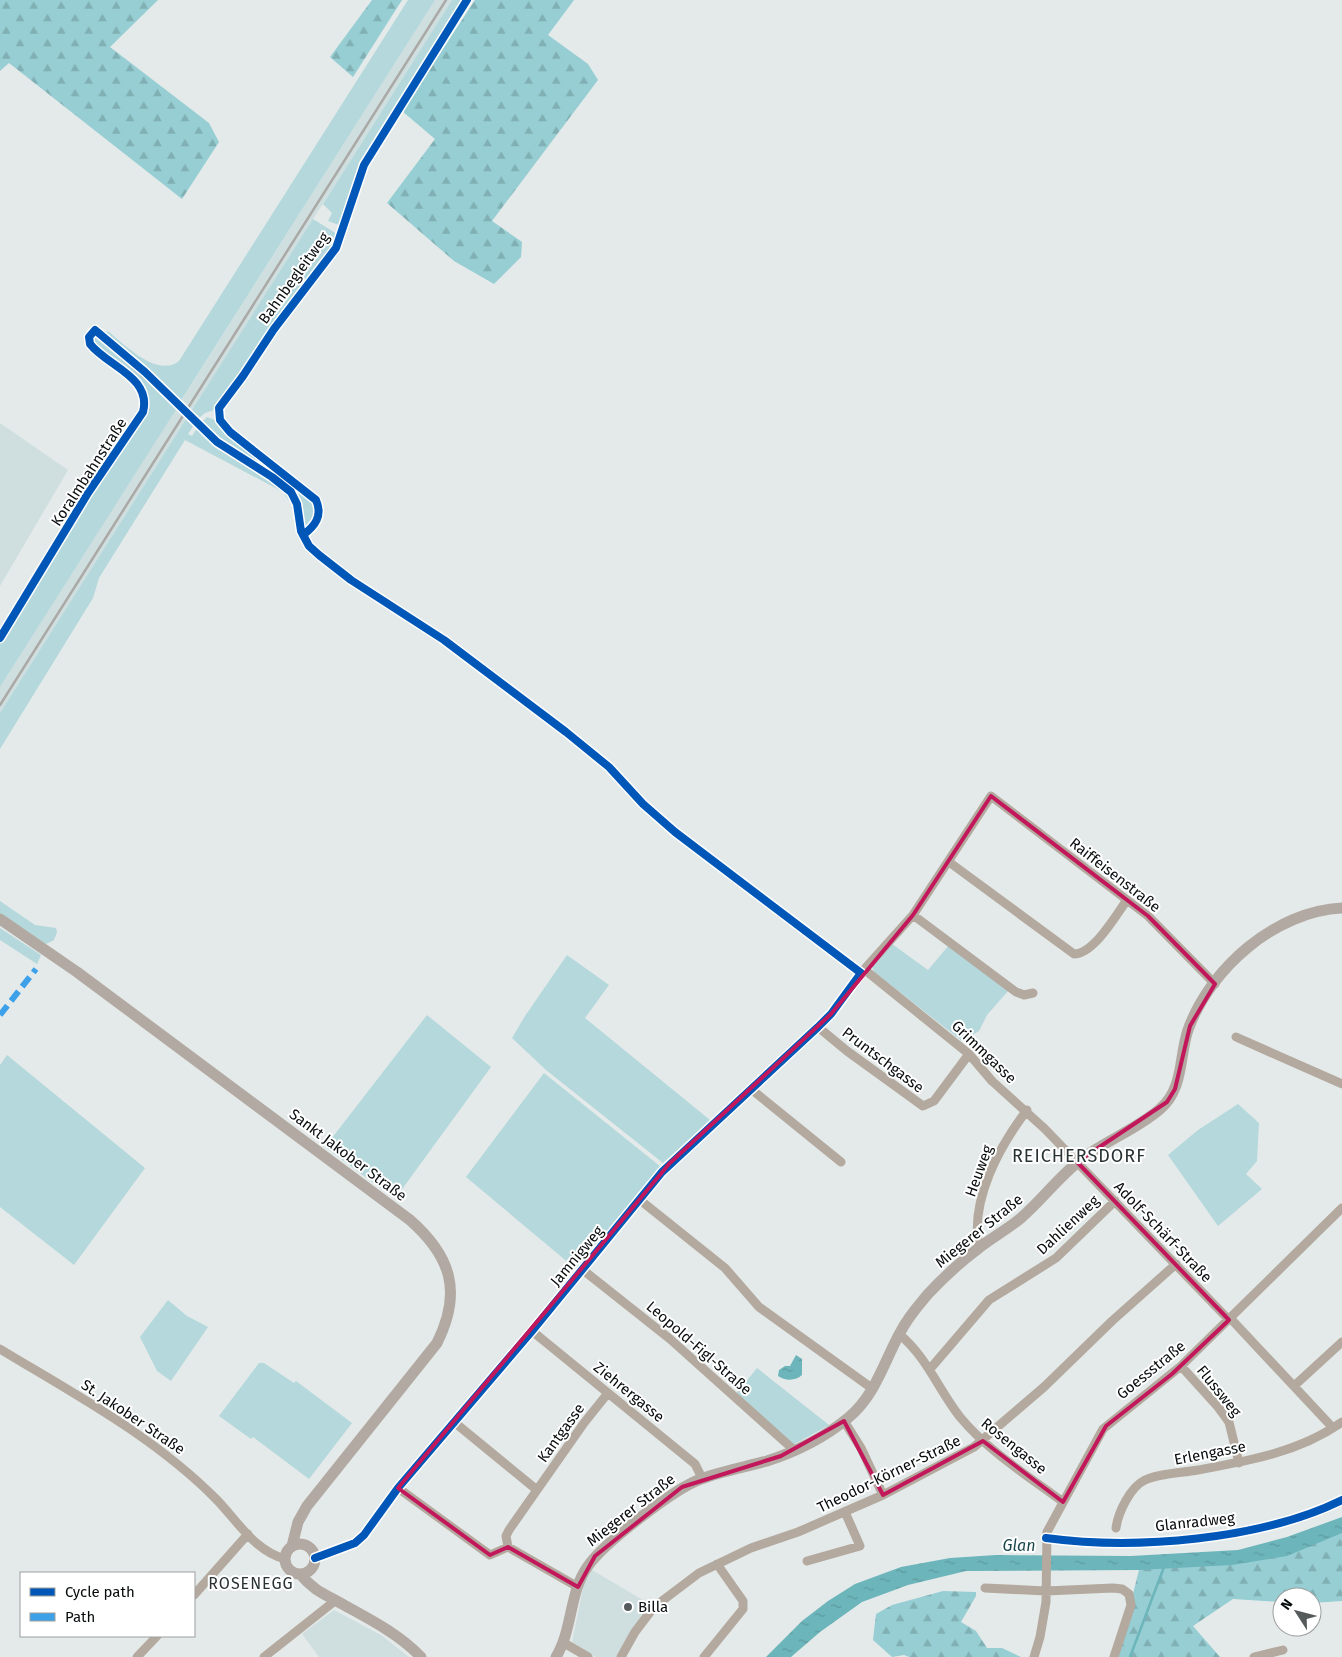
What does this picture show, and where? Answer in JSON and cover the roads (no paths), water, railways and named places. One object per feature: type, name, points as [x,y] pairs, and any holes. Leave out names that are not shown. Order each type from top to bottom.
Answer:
[{"type":"main road","name":"Miegerer Straße","points":[[556,1657],[564,1643],[582,1575],[595,1556],[669,1496],[702,1478],[768,1460],[794,1450],[844,1421],[855,1412],[873,1389],[899,1334],[914,1310],[958,1265],[1020,1218],[1077,1163],[1155,1113],[1167,1102],[1176,1089],[1190,1026],[1214,984],[1240,954],[1281,925],[1310,912],[1342,908]]},
{"type":"main road","name":"Sankt Jakober Straße","points":[[0,919],[77,972],[410,1220],[424,1232],[444,1261],[451,1286],[451,1302],[445,1327],[437,1343],[302,1514],[292,1546],[288,1550],[285,1559]]},
{"type":"main road","name":"Sankt Jakober Straße","points":[[305,1545],[303,1529],[317,1494]]},
{"type":"main road","points":[[292,1546],[305,1545],[314,1552],[315,1558],[305,1572]]},
{"type":"main road","points":[[285,1559],[289,1570],[305,1572]]},
{"type":"main road","points":[[305,1572],[314,1590],[336,1600],[397,1636],[421,1657]]},
{"type":"street","name":"Grimmgasse","points":[[95,330],[160,387],[206,433],[226,449],[272,477],[291,492],[297,504],[301,531],[309,546],[319,555],[351,580],[444,640],[566,732],[609,766],[643,804],[675,832],[863,971],[970,1054],[992,1082],[1026,1110],[1077,1163]]},
{"type":"street","name":"Koralmbahnstraße","points":[[0,638],[88,494],[143,412],[144,397],[136,383],[90,344],[89,337],[95,330]]},
{"type":"street","name":"Jamnigweg","points":[[315,1558],[356,1543],[398,1488],[532,1331],[669,1164],[831,1014],[863,971],[913,914],[992,796]]},
{"type":"street","name":"Raiffeisenstraße","points":[[992,796],[1155,922],[1214,984]]},
{"type":"street","points":[[949,862],[1074,954],[1081,953],[1098,940],[1127,900]]},
{"type":"street","points":[[913,914],[1016,992],[1024,995],[1033,993]]},
{"type":"street","name":"Pruntschgasse","points":[[818,1027],[847,1051],[923,1106],[934,1101],[970,1054]]},
{"type":"street","points":[[1236,1037],[1342,1084]]},
{"type":"street","points":[[751,1088],[841,1162]]},
{"type":"street","name":"Heuweg","points":[[980,1247],[979,1214],[984,1192],[1005,1142],[1026,1110]]},
{"type":"street","name":"Adolf-Schärf-Straße","points":[[1077,1163],[1230,1319],[1333,1428]]},
{"type":"street","points":[[640,1200],[726,1268],[759,1307],[873,1389]]},
{"type":"street","name":"Dahlienweg","points":[[930,1369],[989,1300],[1056,1258],[1115,1201]]},
{"type":"street","name":"Goessstraße","points":[[1034,1657],[1040,1637],[1046,1591],[1046,1541],[1049,1527],[1106,1426],[1181,1366],[1342,1208]]},
{"type":"street","name":"Theodor-Körner-Straße","points":[[621,1657],[635,1632],[654,1607],[700,1572],[883,1495],[928,1473],[983,1441],[1176,1264]]},
{"type":"street","name":"Leopold-Figl-Straße","points":[[583,1270],[677,1345],[794,1450]]},
{"type":"street","name":"Ziehrergasse","points":[[532,1331],[695,1464],[702,1478]]},
{"type":"street","name":"Rosengasse","points":[[899,1334],[913,1345],[959,1415],[983,1441],[1063,1502]]},
{"type":"street","points":[[1294,1386],[1342,1342]]},
{"type":"street","name":"St. Jakober Straße","points":[[0,1349],[146,1439],[201,1484],[248,1534],[271,1554],[285,1559]]},
{"type":"street","name":"Flussweg","points":[[1181,1366],[1229,1422],[1240,1462]]},
{"type":"street","name":"Kantgasse","points":[[508,1547],[506,1536],[509,1530],[584,1423],[608,1393]]},
{"type":"street","points":[[844,1421],[861,1448],[883,1495]]},
{"type":"street","points":[[454,1422],[537,1490]]},
{"type":"street","name":"Erlengasse","points":[[1116,1528],[1120,1514],[1130,1496],[1146,1479],[1240,1462],[1298,1446],[1342,1422]]},
{"type":"street","points":[[398,1488],[490,1555],[508,1547],[578,1587]]},
{"type":"street","points":[[807,1562],[860,1546],[845,1512]]},
{"type":"street","points":[[195,1594],[248,1534]]},
{"type":"street","points":[[704,1657],[743,1609],[743,1601],[717,1564]]},
{"type":"street","points":[[985,1588],[1046,1591],[1122,1589],[1129,1594],[1131,1605],[1114,1657]]},
{"type":"street","points":[[264,1657],[336,1600]]},
{"type":"street","points":[[137,1657],[156,1637]]},
{"type":"street","points":[[564,1643],[588,1657]]},
{"type":"street","points":[[1254,1657],[1283,1650]]},
{"type":"water","points":[[796,1355],[802,1359],[802,1375],[790,1380],[778,1376],[779,1370],[785,1366],[790,1366]]},
{"type":"water","points":[[1342,1517],[1342,1533],[1287,1556],[1232,1565],[1139,1570],[966,1571],[908,1585],[862,1602],[820,1632],[791,1657],[766,1657],[802,1621],[828,1601],[855,1584],[901,1567],[950,1558],[996,1555],[1131,1556],[1238,1550],[1287,1537]]},
{"type":"waterway","points":[[1130,1657],[1164,1567]]},
{"type":"railway","points":[[0,705],[446,0]]},
{"type":"place","name":"Billa","points":[[628,1607]]},
{"type":"district","name":"REICHERSDORF","points":[[1079,1156]]},
{"type":"district","name":"ROSENEGG","points":[[251,1583]]},
{"type":"water label","name":"Glan","points":[[1019,1545]]}]
